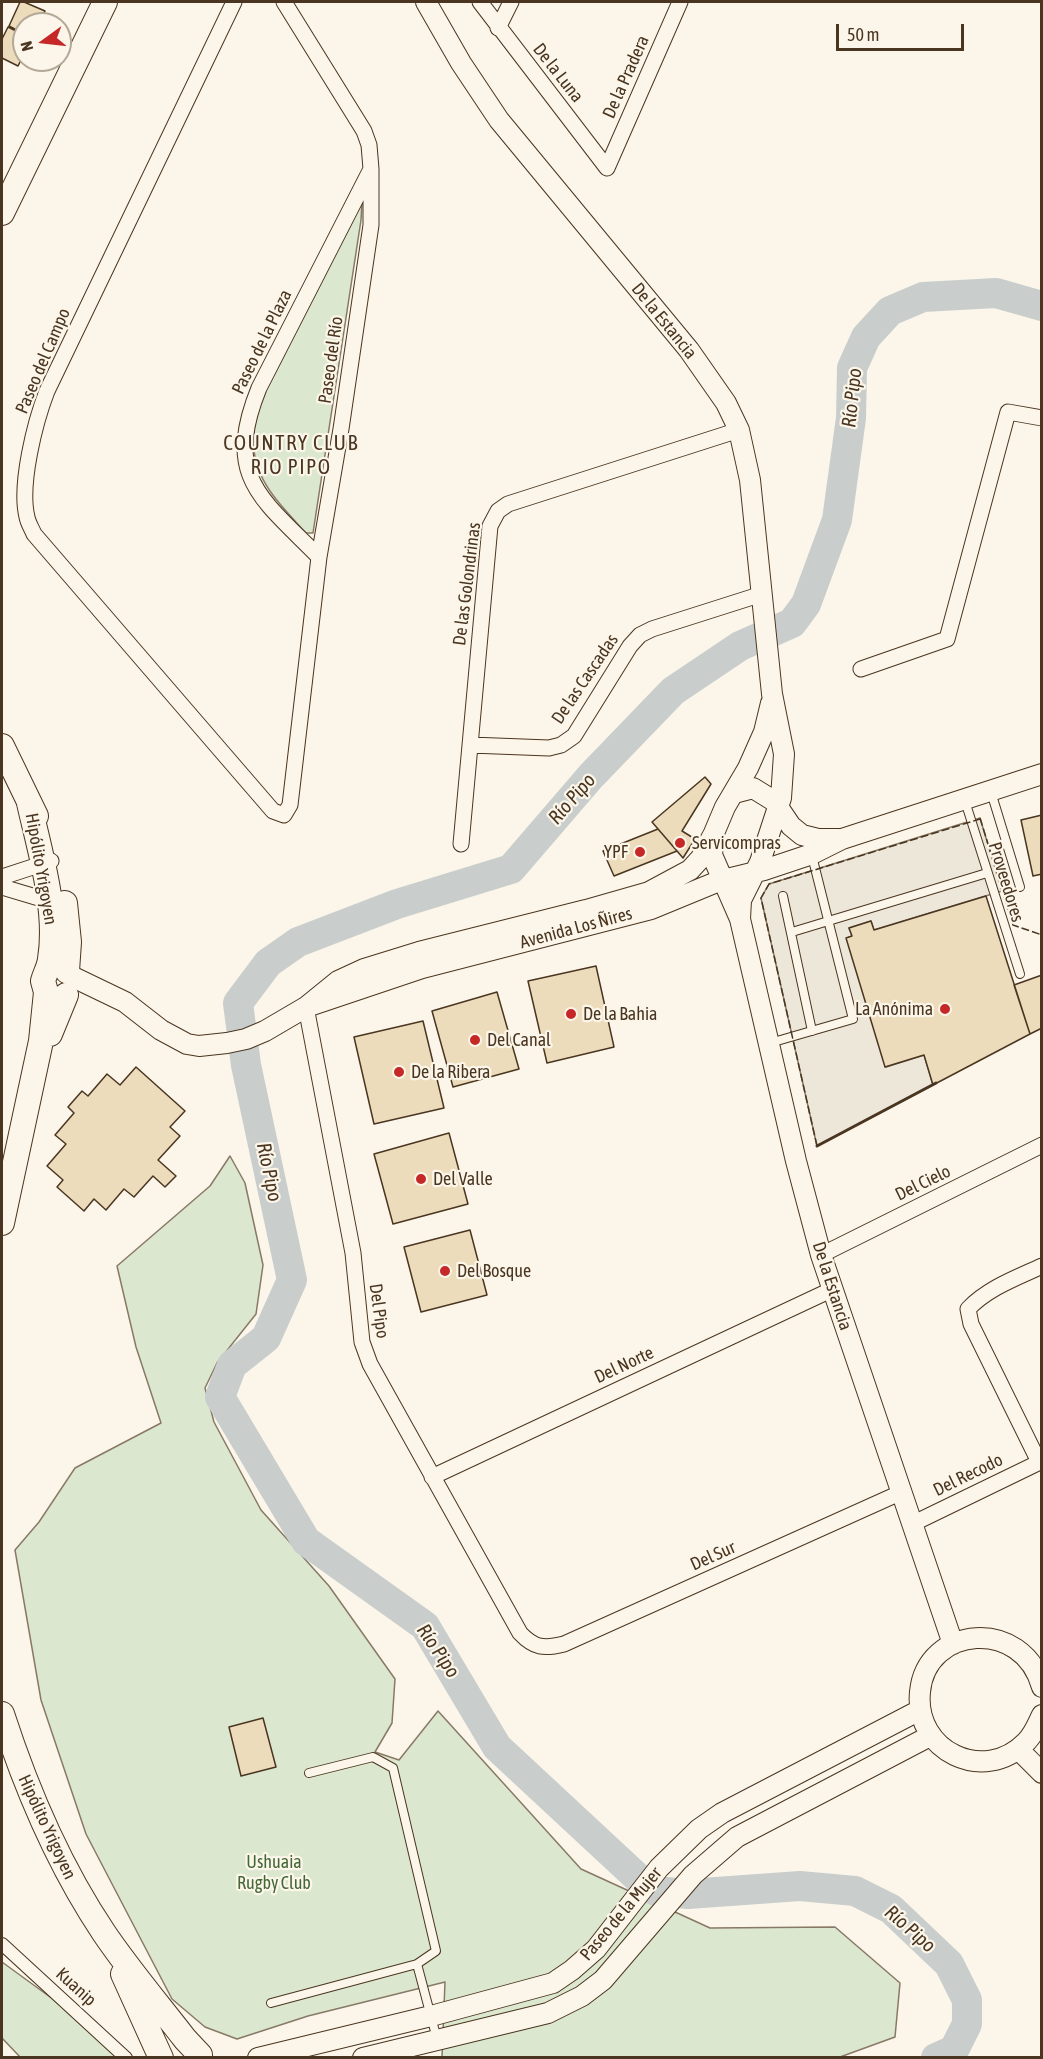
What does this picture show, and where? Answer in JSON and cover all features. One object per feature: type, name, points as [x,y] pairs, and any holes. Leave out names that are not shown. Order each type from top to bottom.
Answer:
[{"type":"main road","points":[[2,213],[105,2]]},
{"type":"main road","name":"Hipólito Yrigoyen","points":[[2,746],[29,803],[48,862],[64,899],[69,942],[61,983],[44,1023],[2,1223]]},
{"type":"main road","name":"Hipólito Yrigoyen","points":[[48,862],[51,946],[61,983]]},
{"type":"main road","name":"Hipólito Yrigoyen","points":[[2,1714],[17,1761],[44,1826],[72,1880],[105,1934],[199,2057]]},
{"type":"main road","name":"Hipólito Yrigoyen","points":[[105,1934],[161,2058]]},
{"type":"street","name":"Paseo del Campo","points":[[234,2],[47,391],[34,435],[25,500],[27,518],[34,534],[273,811],[284,815]]},
{"type":"street","points":[[227,16],[244,2]]},
{"type":"street","name":"Paseo del Río","points":[[283,2],[364,130],[369,145],[371,169],[371,225],[341,429],[319,557],[290,806],[284,815]]},
{"type":"street","name":"De la Estancia","points":[[426,2],[461,63],[500,120],[689,350],[726,403],[739,430],[750,480],[772,694],[784,754],[784,777],[779,807],[756,872],[741,900],[740,920]]},
{"type":"street","name":"De la Luna","points":[[480,2],[607,168]]},
{"type":"street","points":[[498,28],[511,2]]},
{"type":"street","name":"De la Pradera","points":[[607,168],[680,2]]},
{"type":"street","name":"Paseo de la Plaza","points":[[319,557],[257,492],[248,474],[244,434],[259,388],[371,169]]},
{"type":"street","points":[[861,669],[947,639],[1008,412],[1041,418]]},
{"type":"street","name":"De las Golondrinas","points":[[461,844],[490,526],[498,511],[508,504],[739,430]]},
{"type":"street","name":"De las Cascadas","points":[[470,745],[549,748],[561,745],[574,736],[630,646],[640,635],[652,629],[762,594]]},
{"type":"street","name":"De la Estancia","points":[[772,694],[764,732],[714,833],[712,855],[740,920],[796,1161],[821,1255],[953,1644]]},
{"type":"street","name":"Avenida Los Ñires","points":[[61,983],[116,997],[134,1007],[161,1030],[187,1044],[214,1045],[246,1039],[280,1023],[306,1007],[338,981],[364,969],[418,952],[588,917],[651,909],[723,880],[812,854],[842,839],[1041,774]]},
{"type":"street","name":"Avenida Los Ñires","points":[[734,793],[753,788],[774,801],[791,826],[802,835],[842,839]]},
{"type":"street","name":"Avenida Los Ñires","points":[[588,917],[649,892],[684,874],[701,858],[714,833]]},
{"type":"street","points":[[2,877],[48,862]]},
{"type":"street","points":[[2,887],[49,901]]},
{"type":"street","name":"Del Pipo","points":[[306,1007],[352,1253],[362,1342],[370,1364],[520,1633],[529,1643],[538,1647]]},
{"type":"street","name":"Del Cielo","points":[[821,1255],[1041,1145]]},
{"type":"street","points":[[1040,1462],[971,1324],[968,1309],[988,1292],[1041,1266]]},
{"type":"street","name":"Del Norte","points":[[432,1477],[833,1289]]},
{"type":"street","name":"Del Recodo","points":[[912,1524],[1040,1462]]},
{"type":"street","name":"Del Sur","points":[[538,1647],[564,1644],[902,1492]]},
{"type":"street","points":[[1039,1728],[1018,1749],[1001,1759],[982,1762],[962,1759],[945,1750],[930,1736],[920,1710],[920,1690],[926,1671],[937,1655],[953,1644],[972,1638],[992,1638],[1011,1645],[1027,1657],[1038,1674],[1041,1687]]},
{"type":"street","name":"Paseo de la Mujer","points":[[258,2058],[431,2016],[553,1983],[596,1949],[659,1868],[699,1829],[722,1813],[920,1710]]},
{"type":"street","name":"Paseo de la Mujer","points":[[363,2058],[548,2013],[568,2005],[603,1980],[693,1875],[737,1837],[930,1736]]},
{"type":"street","points":[[1018,1749],[1041,1773]]},
{"type":"street","name":"Kuanip","points":[[2,1944],[126,2058]]},
{"type":"lane","points":[[991,790],[1020,886]]},
{"type":"lane","name":"Proveedores","points":[[964,799],[1020,974]]},
{"type":"lane","points":[[768,1043],[853,1019],[812,854]]},
{"type":"lane","points":[[792,932],[987,873]]},
{"type":"lane","points":[[783,896],[812,1031]]},
{"type":"lane","points":[[271,2003],[417,1964],[436,1952],[393,1768],[373,1757],[309,1773]]},
{"type":"lane","points":[[417,1964],[437,2041]]},
{"type":"green space","points":[[362,202],[313,533],[306,533],[274,497],[259,471],[253,441],[256,420],[264,393]]},
{"type":"green space","name":"Ushuaia Rugby Club","points":[[230,1156],[245,1183],[263,1265],[256,1314],[217,1363],[205,1388],[214,1422],[261,1510],[329,1586],[395,1679],[392,1723],[375,1752],[399,1760],[438,1711],[581,1869],[710,1928],[835,1927],[900,1983],[895,2037],[840,2057],[442,2057],[445,1982],[308,2016],[237,2039],[205,2027],[172,1999],[86,1834],[41,1700],[15,1550],[39,1522],[75,1468],[161,1423],[136,1347],[117,1266],[210,1186]]},
{"type":"green space","points":[[2,1962],[129,2057],[20,2057],[2,2038]]},
{"type":"shaded area","points":[[980,818],[1002,891],[874,930],[871,921],[849,928],[852,936],[847,938],[886,1067],[924,1055],[933,1085],[817,1146],[761,898],[769,884]]},
{"type":"building","points":[[20,2],[45,11],[44,12],[15,12]]},
{"type":"building","points":[[8,27],[12,29],[12,63],[2,58],[2,39]]},
{"type":"building","points":[[705,777],[711,784],[682,831],[695,839],[683,858],[652,822]]},
{"type":"building","points":[[1042,815],[1042,874],[1033,876],[1021,820]]},
{"type":"building","points":[[658,829],[677,851],[614,876],[603,851]]},
{"type":"building","name":"La Anónima","points":[[986,896],[1030,1034],[933,1085],[924,1055],[885,1067],[846,938],[852,936],[849,928],[871,921],[874,930]]},
{"type":"building","name":"De la Bahia","points":[[596,966],[614,1047],[547,1063],[528,981]]},
{"type":"building","points":[[1042,975],[1042,1028],[1030,1034],[1014,985]]},
{"type":"building","name":"Del Canal","points":[[497,992],[519,1069],[453,1087],[432,1011]]},
{"type":"building","name":"De la Ribera","points":[[423,1021],[444,1108],[374,1124],[354,1037]]},
{"type":"building","points":[[136,1067],[185,1111],[170,1127],[180,1136],[158,1160],[176,1176],[165,1187],[153,1176],[134,1197],[124,1189],[106,1210],[94,1199],[84,1211],[57,1187],[63,1180],[47,1166],[66,1144],[55,1135],[74,1113],[68,1107],[82,1091],[88,1096],[107,1074],[120,1085]]},
{"type":"building","name":"Del Valle","points":[[449,1133],[468,1204],[393,1224],[374,1154]]},
{"type":"building","name":"Del Bosque","points":[[470,1230],[487,1295],[421,1312],[404,1247]]},
{"type":"building","points":[[263,1718],[276,1767],[241,1776],[229,1727]]},
{"type":"waterway","name":"Río Pipo","points":[[936,2058],[954,2050],[967,2024],[967,2000],[949,1964],[891,1909],[855,1891],[800,1886],[688,1894],[656,1891],[638,1878],[497,1747],[425,1626],[306,1541],[220,1397],[232,1365],[266,1338],[292,1280],[246,1065],[238,1003],[268,963],[298,942],[397,904],[511,869],[591,776],[673,691],[740,646],[792,623],[806,604],[837,520],[851,418],[852,368],[866,337],[890,311],[923,297],[996,293],[1042,306]]},
{"type":"fence","points":[[980,818],[1013,925],[1042,935]]},
{"type":"fence","points":[[817,1146],[761,898],[769,884],[980,819]]},
{"type":"wall","points":[[817,1146],[936,1083]]},
{"type":"place","name":"Servicompras","points":[[680,843]]},
{"type":"place","name":"YPF","points":[[640,852]]},
{"type":"place","name":"La Anónima","points":[[945,1009]]},
{"type":"place","name":"De la Bahia","points":[[571,1014]]},
{"type":"place","name":"Del Canal","points":[[475,1040]]},
{"type":"place","name":"De la Ribera","points":[[399,1072]]},
{"type":"place","name":"Del Valle","points":[[421,1179]]},
{"type":"place","name":"Del Bosque","points":[[445,1271]]},
{"type":"district","name":"COUNTRY CLUB RIO PIPO","points":[[291,455]]}]
